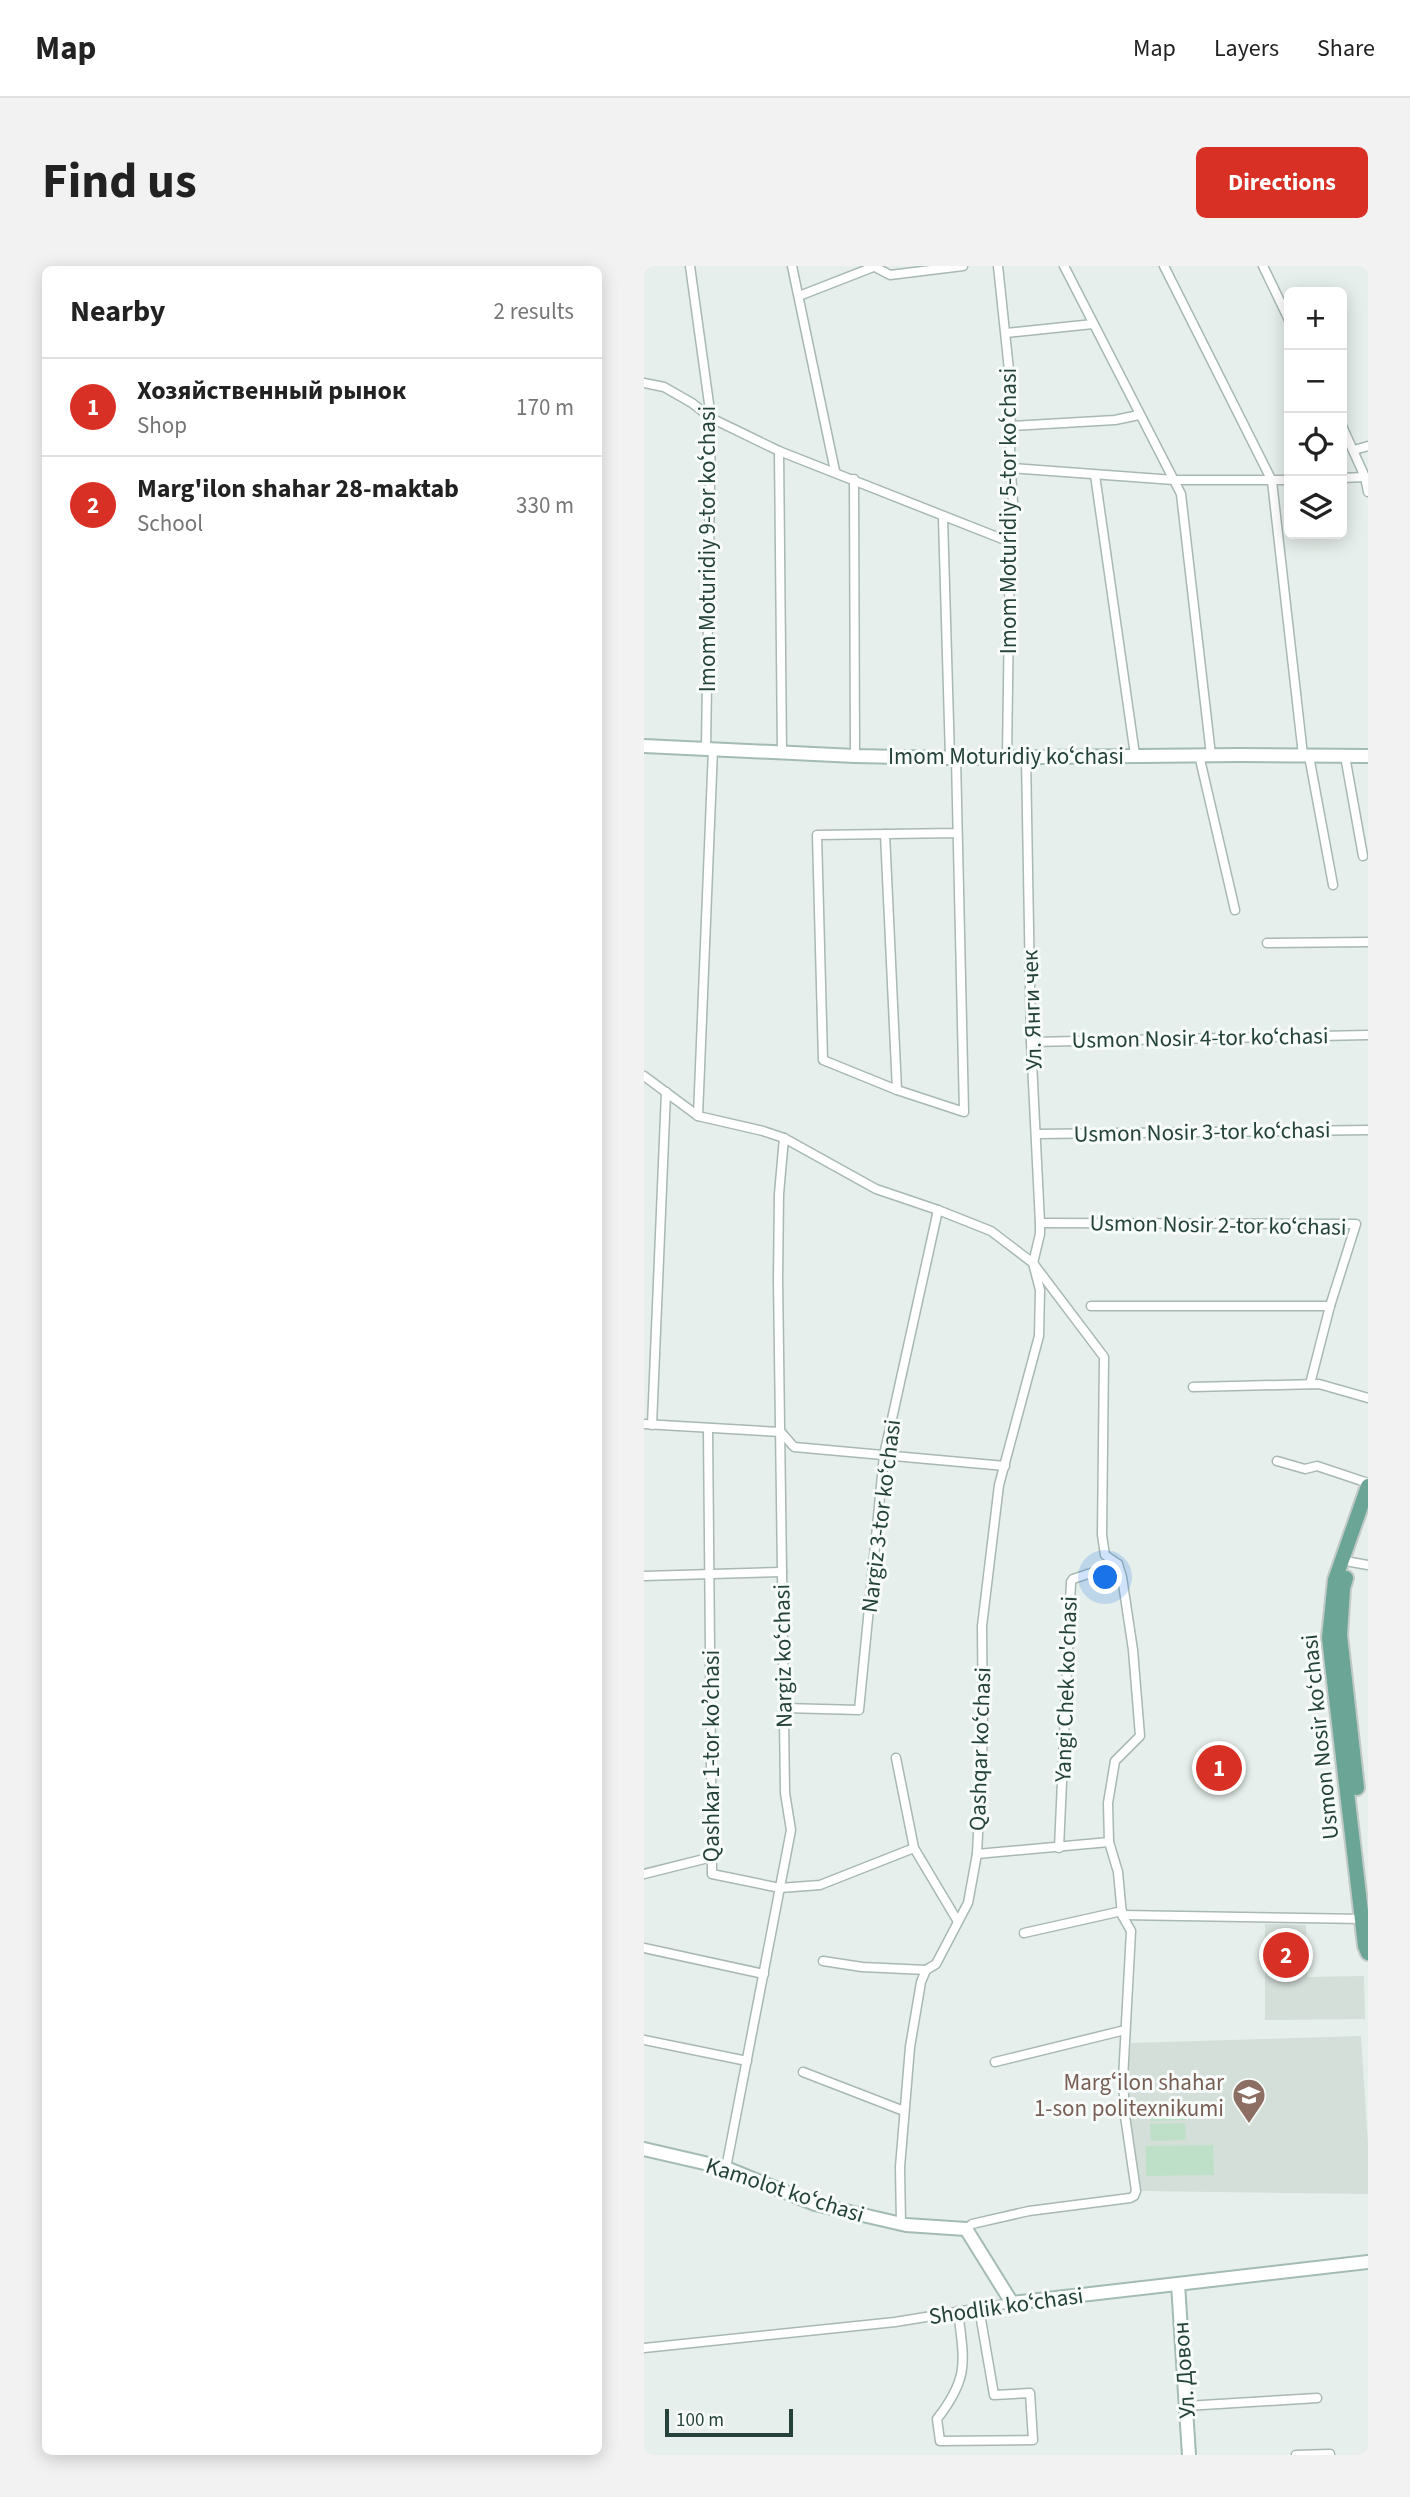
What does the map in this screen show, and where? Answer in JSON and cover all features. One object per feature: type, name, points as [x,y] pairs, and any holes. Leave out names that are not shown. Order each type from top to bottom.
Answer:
[{"type":"main road","name":"Usmon Nosir ko‘chasi","points":[[1366,1935],[1329,1638],[1335,1580],[1368,1485]]},
{"type":"main road","name":"Usmon Nosir ko‘chasi","points":[[1368,1510],[1343,1588],[1340,1635],[1368,1894]]},
{"type":"street","name":"Imom Moturidiy 9-tor koʻchasi","points":[[690,266],[711,418],[709,749],[698,1116]]},
{"type":"street","points":[[792,266],[835,471]]},
{"type":"street","points":[[799,296],[876,267],[890,275],[963,266]]},
{"type":"street","name":"Imom Moturidiy 5-tor koʻchasi","points":[[998,266],[1011,378],[1013,503],[1007,757]]},
{"type":"street","points":[[1064,266],[1181,494],[1205,755],[1235,910]]},
{"type":"street","points":[[1164,266],[1272,481],[1306,755],[1333,885]]},
{"type":"street","points":[[1263,266],[1284,310]]},
{"type":"street","points":[[1006,333],[1093,324]]},
{"type":"street","points":[[644,383],[664,387],[711,418],[779,451],[1010,542]]},
{"type":"street","points":[[1010,426],[1115,420],[1139,415]]},
{"type":"street","points":[[1347,436],[1365,477],[1368,492]]},
{"type":"street","points":[[1354,450],[1368,446]]},
{"type":"street","points":[[779,451],[782,753]]},
{"type":"street","points":[[1011,468],[1174,480],[1284,480]]},
{"type":"street","points":[[1095,475],[1135,755]]},
{"type":"street","points":[[1347,478],[1365,477]]},
{"type":"street","points":[[854,480],[855,756]]},
{"type":"street","points":[[943,517],[957,833],[964,1112],[897,1090],[823,1060],[817,835],[957,833]]},
{"type":"street","name":"Imom Moturidiy koʻchasi","points":[[644,746],[953,758],[1135,755],[1368,756]]},
{"type":"street","points":[[1345,756],[1363,856]]},
{"type":"street","name":"Ул. Янги чек","points":[[1026,757],[1031,1042],[1040,1223],[1034,1263]]},
{"type":"street","points":[[885,834],[897,1090]]},
{"type":"street","points":[[1267,943],[1368,942]]},
{"type":"street","name":"Usmon Nosir 4-tor koʻchasi","points":[[1031,1042],[1368,1035]]},
{"type":"street","points":[[644,1076],[698,1116],[784,1138],[876,1189],[991,1231],[1034,1263],[1104,1357],[1102,1535],[1105,1555],[1118,1564],[1122,1577],[1133,1650],[1140,1737],[1115,1760],[1108,1802],[1109,1842],[1118,1872],[1122,1913],[1131,1931],[1123,2079],[1125,2116],[1136,2191],[1134,2196],[1029,2211],[972,2224],[966,2229],[1012,2303]]},
{"type":"street","points":[[666,1092],[648,1424],[781,1432],[794,1447],[1004,1466]]},
{"type":"street","name":"Usmon Nosir 3-tor koʻchasi","points":[[1037,1134],[1368,1130]]},
{"type":"street","name":"Nargiz koʻchasi","points":[[726,2168],[791,1830],[785,1793],[778,1279],[779,1194],[784,1138]]},
{"type":"street","name":"Nargiz 3-tor koʻchasi","points":[[784,1708],[859,1710],[884,1455],[938,1210]]},
{"type":"street","name":"Usmon Nosir 2-tor koʻchasi","points":[[1040,1223],[1356,1224],[1330,1306],[1310,1384]]},
{"type":"street","name":"Qashqar koʻchasi","points":[[901,2224],[900,2167],[910,2047],[920,1982],[926,1970],[936,1964],[968,1903],[977,1854],[983,1734],[982,1626],[999,1485],[1039,1336],[1040,1290],[1034,1263]]},
{"type":"street","points":[[1091,1306],[1330,1306]]},
{"type":"street","points":[[1193,1387],[1319,1384],[1368,1398]]},
{"type":"street","name":"Qashkar 1-tor koʼchasi","points":[[708,1428],[712,1874],[780,1888],[820,1885],[914,1848]]},
{"type":"street","points":[[1277,1461],[1305,1469],[1317,1466],[1368,1485]]},
{"type":"street","points":[[1351,1562],[1368,1564]]},
{"type":"street","name":"Yangi Chek ko'chasi","points":[[1059,1848],[1070,1582],[1073,1578],[1118,1564]]},
{"type":"street","points":[[644,1576],[782,1572]]},
{"type":"street","points":[[896,1758],[914,1848],[957,1920]]},
{"type":"street","points":[[977,1854],[1109,1842]]},
{"type":"street","points":[[644,1874],[712,1857]]},
{"type":"street","points":[[1024,1933],[1122,1913],[1366,1935]]},
{"type":"street","points":[[644,1948],[764,1974]]},
{"type":"street","points":[[822,1961],[862,1967],[926,1970]]},
{"type":"street","points":[[995,2062],[1125,2030]]},
{"type":"street","points":[[644,2040],[747,2061]]},
{"type":"street","points":[[803,2072],[905,2111]]},
{"type":"street","name":"Kamolot koʻchasi","points":[[644,2149],[726,2168],[815,2204],[901,2224],[966,2229]]},
{"type":"street","name":"Shodlik koʻchasi","points":[[644,2348],[895,2322],[1012,2303],[1368,2262]]},
{"type":"street","name":"Ул. Довон","points":[[1178,2284],[1189,2455]]},
{"type":"street","points":[[958,2311],[964,2367],[954,2398],[937,2419],[940,2441],[1034,2440],[1030,2393],[994,2395],[979,2308]]},
{"type":"street","points":[[1186,2406],[1317,2398]]},
{"type":"street","points":[[1296,2455],[1330,2454]]},
{"type":"shaded area","points":[[1265,1924],[1306,1925],[1307,1977],[1364,1976],[1365,2019],[1265,2020]]},
{"type":"shaded area","name":"Margʻilon shahar 1-son politexnikumi","points":[[1361,2036],[1368,2143],[1368,2194],[1141,2191],[1128,2107],[1127,2080],[1131,2043]]},
{"type":"green space","points":[[1150,2103],[1185,2103],[1185,2120],[1150,2121]]},
{"type":"green space","points":[[1185,2123],[1186,2140],[1151,2141],[1150,2124]]},
{"type":"green space","points":[[1213,2145],[1214,2175],[1146,2176],[1146,2146]]},
{"type":"place","name":"Хозяйственный рынок","points":[[1219,1768]]},
{"type":"place","name":"Marg'ilon shahar 28-maktab","points":[[1286,1955]]},
{"type":"place","name":"Margʻilon shahar 1-son politexnikumi","points":[[1249,2125]]}]
